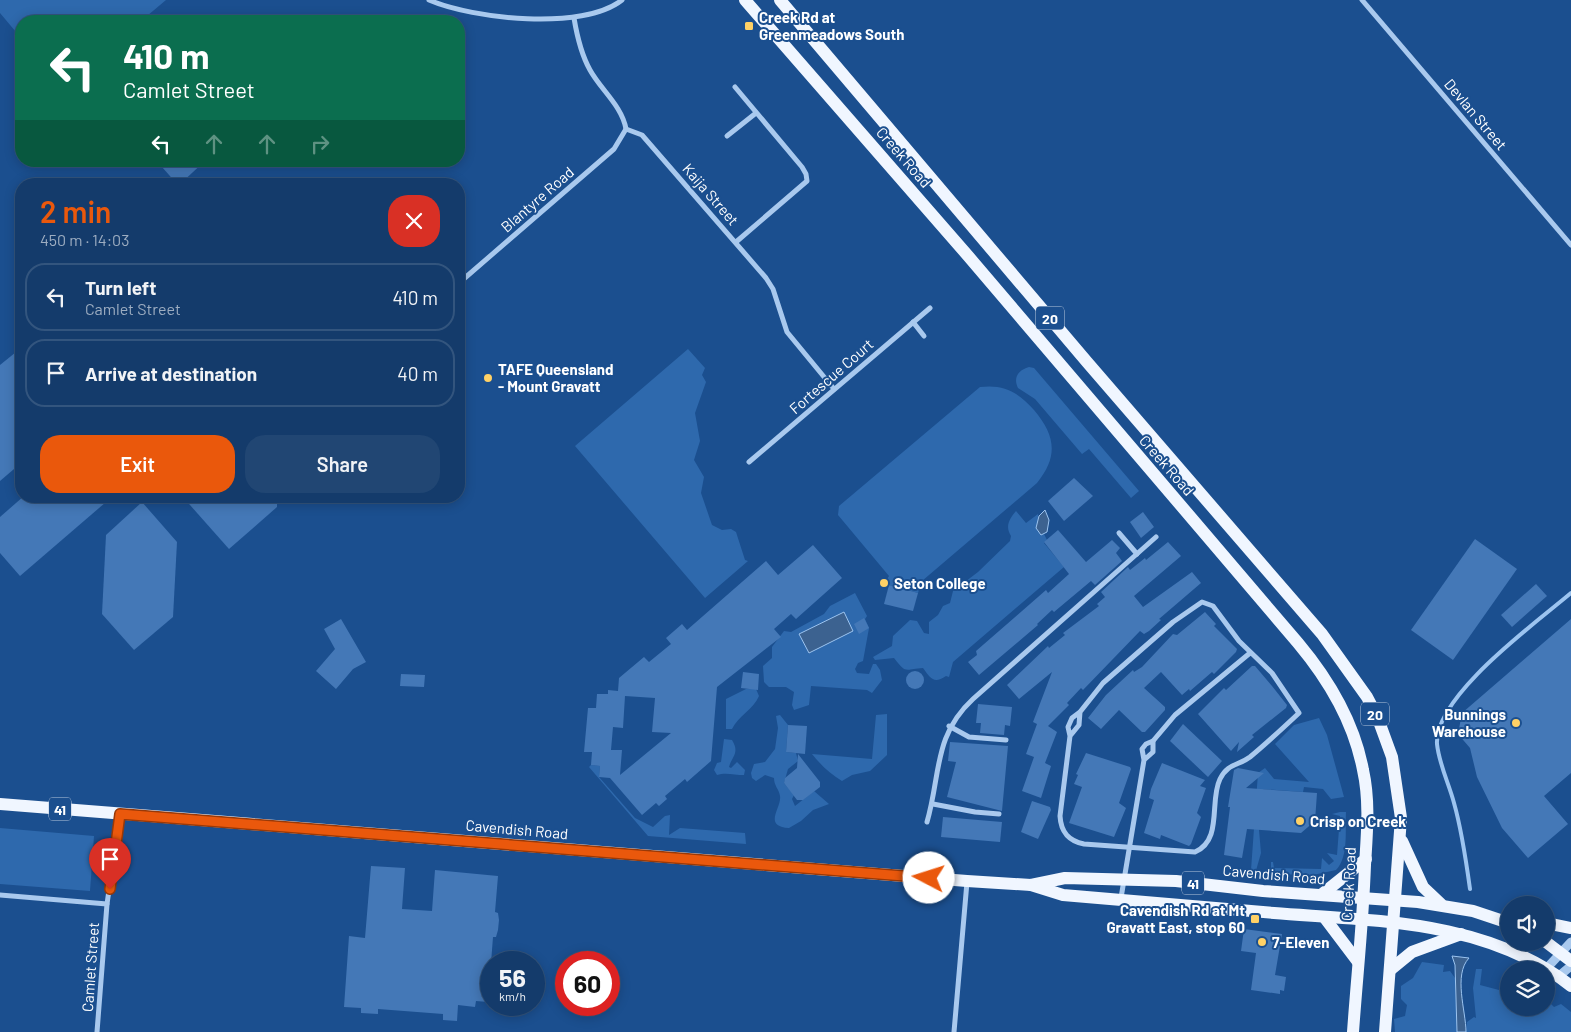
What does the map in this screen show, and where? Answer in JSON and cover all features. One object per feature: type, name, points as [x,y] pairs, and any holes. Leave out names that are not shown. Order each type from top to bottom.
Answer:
[{"type":"main road","name":"Creek Road","points":[[745,0],[968,257],[1312,661],[1340,704],[1358,748],[1367,791],[1364,898],[1353,1032]]},
{"type":"main road","name":"Creek Road","points":[[780,0],[1343,661],[1367,697],[1387,743],[1399,797],[1401,839],[1385,1032]]},
{"type":"main road","name":"Cavendish Road","points":[[0,804],[967,882],[1031,885],[1065,878],[1176,881],[1321,896],[1396,900]]},
{"type":"main road","points":[[1401,839],[1423,887],[1443,905]]},
{"type":"main road","points":[[1321,896],[1366,859]]},
{"type":"main road","name":"Cavendish Road","points":[[1031,885],[1063,895],[1394,924]]},
{"type":"main road","name":"41","points":[[1396,900],[1443,905],[1500,919]]},
{"type":"main road","points":[[1324,917],[1358,962]]},
{"type":"main road","name":"41","points":[[1394,924],[1461,934],[1502,947],[1530,961]]},
{"type":"main road","points":[[1555,925],[1571,928]]},
{"type":"main road","points":[[1390,970],[1412,952],[1461,934]]},
{"type":"main road","points":[[1555,949],[1566,957]]},
{"type":"main road","name":"41","points":[[1555,974],[1571,986]]},
{"type":"street","points":[[429,0],[466,12],[529,18],[574,18],[594,14],[622,0]]},
{"type":"street","name":"Devlan Street","points":[[1362,0],[1571,245]]},
{"type":"street","points":[[574,18],[578,41],[590,70],[624,118],[626,129]]},
{"type":"street","points":[[735,87],[802,167],[807,181],[736,242]]},
{"type":"street","points":[[727,136],[756,113]]},
{"type":"street","name":"Kaija Street","points":[[626,129],[642,135],[736,242],[773,289],[788,332],[834,389]]},
{"type":"street","name":"Blantyre Road","points":[[465,278],[614,149],[626,129]]},
{"type":"street","name":"Fortescue Court","points":[[749,462],[930,308]]},
{"type":"street","points":[[913,322],[924,336]]},
{"type":"street","points":[[1119,533],[1137,554]]},
{"type":"street","points":[[927,822],[933,804],[942,743],[949,726],[972,698],[1156,538]]},
{"type":"street","points":[[1205,601],[1213,606],[1250,653],[1280,682],[1299,713],[1248,758],[1236,762],[1225,772],[1218,784],[1213,829],[1204,847],[1190,852],[1074,842],[1063,832],[1060,816],[1070,736],[1069,722],[1080,712],[1103,683],[1198,603],[1205,601]]},
{"type":"street","points":[[1121,900],[1122,879],[1144,760],[1142,749],[1146,744],[1153,741],[1175,715],[1250,653]]},
{"type":"street","points":[[1070,736],[1079,725],[1080,712]]},
{"type":"street","points":[[949,726],[969,737],[1006,740]]},
{"type":"street","points":[[1144,760],[1153,752],[1153,741]]},
{"type":"street","points":[[933,804],[975,812],[999,814]]},
{"type":"street","name":"Camlet Street","points":[[97,1032],[107,904],[120,814]]},
{"type":"street","points":[[954,1032],[967,882]]},
{"type":"street","points":[[0,895],[107,904]]},
{"type":"street","points":[[1555,964],[1566,957],[1571,942]]},
{"type":"street","points":[[1559,976],[1571,966]]},
{"type":"shaded area","points":[[0,0],[166,0],[148,15],[15,15],[15,31],[0,13]]},
{"type":"shaded area","points":[[688,349],[705,368],[702,375],[706,382],[695,413],[700,441],[694,460],[704,477],[701,493],[712,525],[722,530],[731,529],[736,532],[745,560],[748,561],[705,598],[575,446]]},
{"type":"shaded area","points":[[1029,367],[1034,368],[1139,491],[1131,498],[1089,449],[1082,454],[1035,399],[1018,388],[1017,375]]},
{"type":"shaded area","points":[[980,387],[1003,388],[1022,398],[1034,410],[1050,437],[1052,446],[1049,464],[1037,483],[922,581],[918,593],[889,585],[886,581],[889,576],[838,515],[839,506]]},
{"type":"shaded area","points":[[1045,510],[1049,520],[1047,532],[1041,535],[1036,528],[1039,516]]},
{"type":"shaded area","points":[[1016,511],[1026,523],[1038,514],[1041,535],[1044,534],[1047,540],[1044,543],[1064,567],[953,662],[949,677],[946,676],[938,680],[933,679],[923,668],[908,670],[903,668],[894,658],[875,660],[873,657],[892,646],[893,636],[910,620],[917,621],[924,633],[929,634],[929,622],[938,615],[943,606],[950,603],[953,591],[978,572],[1010,541],[1009,523]]},
{"type":"shaded area","points":[[855,593],[867,616],[865,619],[869,628],[863,661],[858,663],[855,669],[857,673],[869,674],[873,664],[876,664],[880,670],[882,680],[872,693],[867,690],[811,686],[809,705],[794,710],[792,705],[794,692],[786,687],[769,687],[764,682],[763,666],[772,658],[772,647],[784,631],[791,632],[824,614],[830,606]]},
{"type":"shaded area","points":[[844,612],[853,631],[809,653],[799,634]]},
{"type":"shaded area","points":[[746,689],[756,689],[759,696],[757,701],[738,720],[732,729],[726,729],[726,699]]},
{"type":"shaded area","points":[[887,714],[887,755],[870,771],[852,775],[842,781],[826,769],[812,754],[872,759],[876,715]]},
{"type":"shaded area","points":[[780,715],[788,725],[786,752],[796,753],[798,761],[788,769],[784,783],[794,795],[792,799],[795,806],[814,791],[829,804],[813,810],[801,821],[789,828],[776,824],[775,816],[780,796],[774,778],[765,775],[756,781],[752,778],[751,773],[754,764],[765,762],[775,749],[778,728],[776,716]]},
{"type":"shaded area","points":[[1319,718],[1327,735],[1344,797],[1331,799],[1323,789],[1304,787],[1303,792],[1263,789],[1259,830],[1261,853],[1255,874],[1251,870],[1258,773],[1265,768],[1274,779],[1309,782],[1275,744],[1294,725]]},
{"type":"shaded area","points":[[724,739],[732,740],[735,748],[735,754],[729,767],[731,768],[737,762],[745,770],[744,775],[717,775],[714,770],[717,763],[721,762]]},
{"type":"shaded area","points":[[591,765],[600,766],[599,777],[635,818],[653,827],[665,816],[670,815],[669,835],[680,828],[745,833],[746,844],[648,836],[589,767]]},
{"type":"shaded area","points":[[1346,812],[1346,842],[1343,858],[1336,870],[1313,875],[1271,874],[1271,862],[1273,862],[1274,868],[1321,869],[1322,858],[1329,865],[1334,861],[1327,853],[1337,855],[1340,816],[1332,814]]},
{"type":"shaded area","points":[[0,828],[94,836],[90,891],[0,884]]},
{"type":"shaded area","points":[[1452,956],[1469,958],[1464,965],[1461,983],[1466,1032],[1457,1032],[1455,965]]},
{"type":"shaded area","points":[[1422,962],[1444,965],[1443,972],[1450,971],[1455,978],[1457,1032],[1395,1032],[1394,1019],[1405,1016],[1407,1005],[1401,999],[1401,986],[1413,978]]},
{"type":"shaded area","points":[[1476,969],[1482,969],[1480,985],[1499,990],[1500,988],[1500,1016],[1555,1016],[1555,1007],[1561,1004],[1571,1012],[1571,1032],[1466,1032],[1467,1022],[1474,1017],[1476,1018],[1473,988]]},
{"type":"building","points":[[162,167],[198,167],[187,178],[172,178]]},
{"type":"building","points":[[15,353],[15,468],[0,481],[0,365]]},
{"type":"building","points":[[1074,478],[1093,496],[1064,521],[1048,501]]},
{"type":"building","points":[[16,503],[105,503],[20,576],[0,553],[0,517]]},
{"type":"building","points":[[143,503],[177,542],[173,617],[134,650],[102,614],[106,535]]},
{"type":"building","points":[[188,503],[277,503],[277,507],[229,549]]},
{"type":"building","points":[[1143,512],[1154,527],[1141,538],[1130,522]]},
{"type":"building","points":[[1058,530],[1086,562],[1112,540],[1120,548],[1116,553],[1122,561],[1095,585],[1091,581],[1054,612],[1052,610],[1038,625],[979,675],[968,662],[977,655],[976,651],[1046,590],[1048,593],[1069,574],[1044,542]]},
{"type":"building","points":[[1475,539],[1517,569],[1453,660],[1411,630]]},
{"type":"building","points":[[1168,542],[1181,556],[1134,596],[1143,607],[1192,572],[1201,583],[1159,619],[1161,620],[1149,631],[1144,634],[1140,631],[1083,690],[1081,688],[1067,703],[1069,705],[1048,726],[1057,732],[1045,763],[1051,766],[1041,798],[1022,791],[1034,757],[1026,754],[1037,724],[1033,722],[1052,672],[1019,699],[1007,685],[1048,646],[1049,648],[1065,635],[1063,633],[1099,606],[1097,604],[1105,597],[1101,592],[1128,567],[1130,570],[1145,558],[1146,560]]},
{"type":"building","points":[[813,545],[842,578],[796,619],[791,614],[774,629],[781,637],[717,687],[711,761],[687,782],[685,779],[665,796],[667,799],[659,806],[656,803],[642,815],[610,778],[599,777],[600,766],[591,765],[592,752],[584,752],[588,708],[596,708],[597,694],[608,694],[608,690],[618,691],[619,678],[644,657],[649,662],[671,644],[666,638],[682,624],[687,630],[766,561],[778,575]],"holes":[[[625,696],[655,698],[652,732],[671,733],[620,775],[622,750],[611,750],[613,727],[623,728]]]},
{"type":"building","points":[[1536,584],[1547,596],[1512,627],[1501,615]]},
{"type":"building","points":[[889,585],[918,593],[913,611],[884,604]]},
{"type":"building","points":[[1205,612],[1216,624],[1214,626],[1237,649],[1214,674],[1212,672],[1190,691],[1189,689],[1182,695],[1161,672],[1144,688],[1165,707],[1165,710],[1145,732],[1142,732],[1119,710],[1101,729],[1088,718],[1106,695],[1133,670],[1134,672],[1142,667],[1173,634],[1177,635]]},
{"type":"building","points":[[864,618],[869,628],[859,634],[854,624]]},
{"type":"building","points":[[341,619],[366,662],[353,669],[336,689],[316,671],[335,649],[324,629]]},
{"type":"building","name":"Bunnings Warehouse","points":[[1571,619],[1571,773],[1544,796],[1568,824],[1528,858],[1502,828],[1477,777],[1470,748],[1458,734],[1462,713]]},
{"type":"building","points":[[1252,666],[1255,666],[1287,705],[1286,708],[1252,735],[1254,737],[1237,752],[1239,742],[1231,751],[1198,714],[1224,688],[1226,690]]},
{"type":"building","points":[[911,671],[919,671],[924,676],[922,687],[911,689],[906,684],[906,676]]},
{"type":"building","points":[[743,672],[759,674],[758,690],[741,688]]},
{"type":"building","points":[[401,674],[425,675],[424,687],[400,686]]},
{"type":"building","points":[[978,704],[1012,707],[1010,726],[1005,725],[1004,735],[980,733],[981,723],[976,723]]},
{"type":"building","points":[[1183,724],[1222,761],[1208,777],[1170,741]]},
{"type":"building","points":[[788,725],[807,726],[805,754],[786,752]]},
{"type":"building","points":[[950,742],[1008,746],[1002,811],[947,797],[956,762],[948,761]]},
{"type":"building","points":[[1086,753],[1130,767],[1131,769],[1119,803],[1126,808],[1114,837],[1069,823],[1082,787],[1074,784],[1078,775],[1076,774]]},
{"type":"building","points":[[798,754],[820,782],[820,787],[803,800],[797,800],[784,783],[785,778],[797,768]]},
{"type":"building","points":[[1162,763],[1205,780],[1200,786],[1206,788],[1197,813],[1201,817],[1189,846],[1161,835],[1160,839],[1144,833],[1154,800],[1149,798],[1151,789]]},
{"type":"building","points":[[1238,768],[1264,773],[1246,788],[1317,793],[1315,821],[1301,833],[1247,829],[1242,858],[1224,855],[1230,807],[1228,807],[1234,770]]},
{"type":"building","points":[[1032,801],[1050,807],[1051,810],[1038,839],[1021,832]]},
{"type":"building","points":[[943,817],[1002,822],[1000,842],[941,837]]},
{"type":"building","points":[[371,866],[405,868],[402,909],[432,911],[435,870],[498,876],[495,912],[498,913],[498,930],[496,937],[493,937],[492,951],[480,951],[480,1001],[476,1001],[475,1007],[458,1005],[457,1021],[443,1020],[443,1014],[378,1009],[378,1014],[361,1013],[361,1008],[344,1007],[349,936],[365,938]]},
{"type":"building","points":[[1244,929],[1282,934],[1275,975],[1286,977],[1284,991],[1280,990],[1280,994],[1251,990],[1256,953],[1241,951]]},
{"type":"waterway","points":[[1470,889],[1459,824],[1438,751],[1437,744],[1441,725],[1452,704],[1490,661],[1571,593]]},
{"type":"place","name":"Creek Rd at Greenmeadows South","points":[[749,26]]},
{"type":"place","name":"TAFE Queensland - Mount Gravatt","points":[[488,378]]},
{"type":"place","name":"Seton College","points":[[884,583]]},
{"type":"place","name":"Bunnings Warehouse","points":[[1516,723]]},
{"type":"place","name":"Crisp on Creek","points":[[1300,821]]},
{"type":"place","name":"Cavendish Rd at Mt Gravatt East, stop 60","points":[[1255,919]]},
{"type":"place","name":"7-Eleven","points":[[1262,942]]},
{"type":"route","points":[[110,889],[120,814],[929,878]]}]
